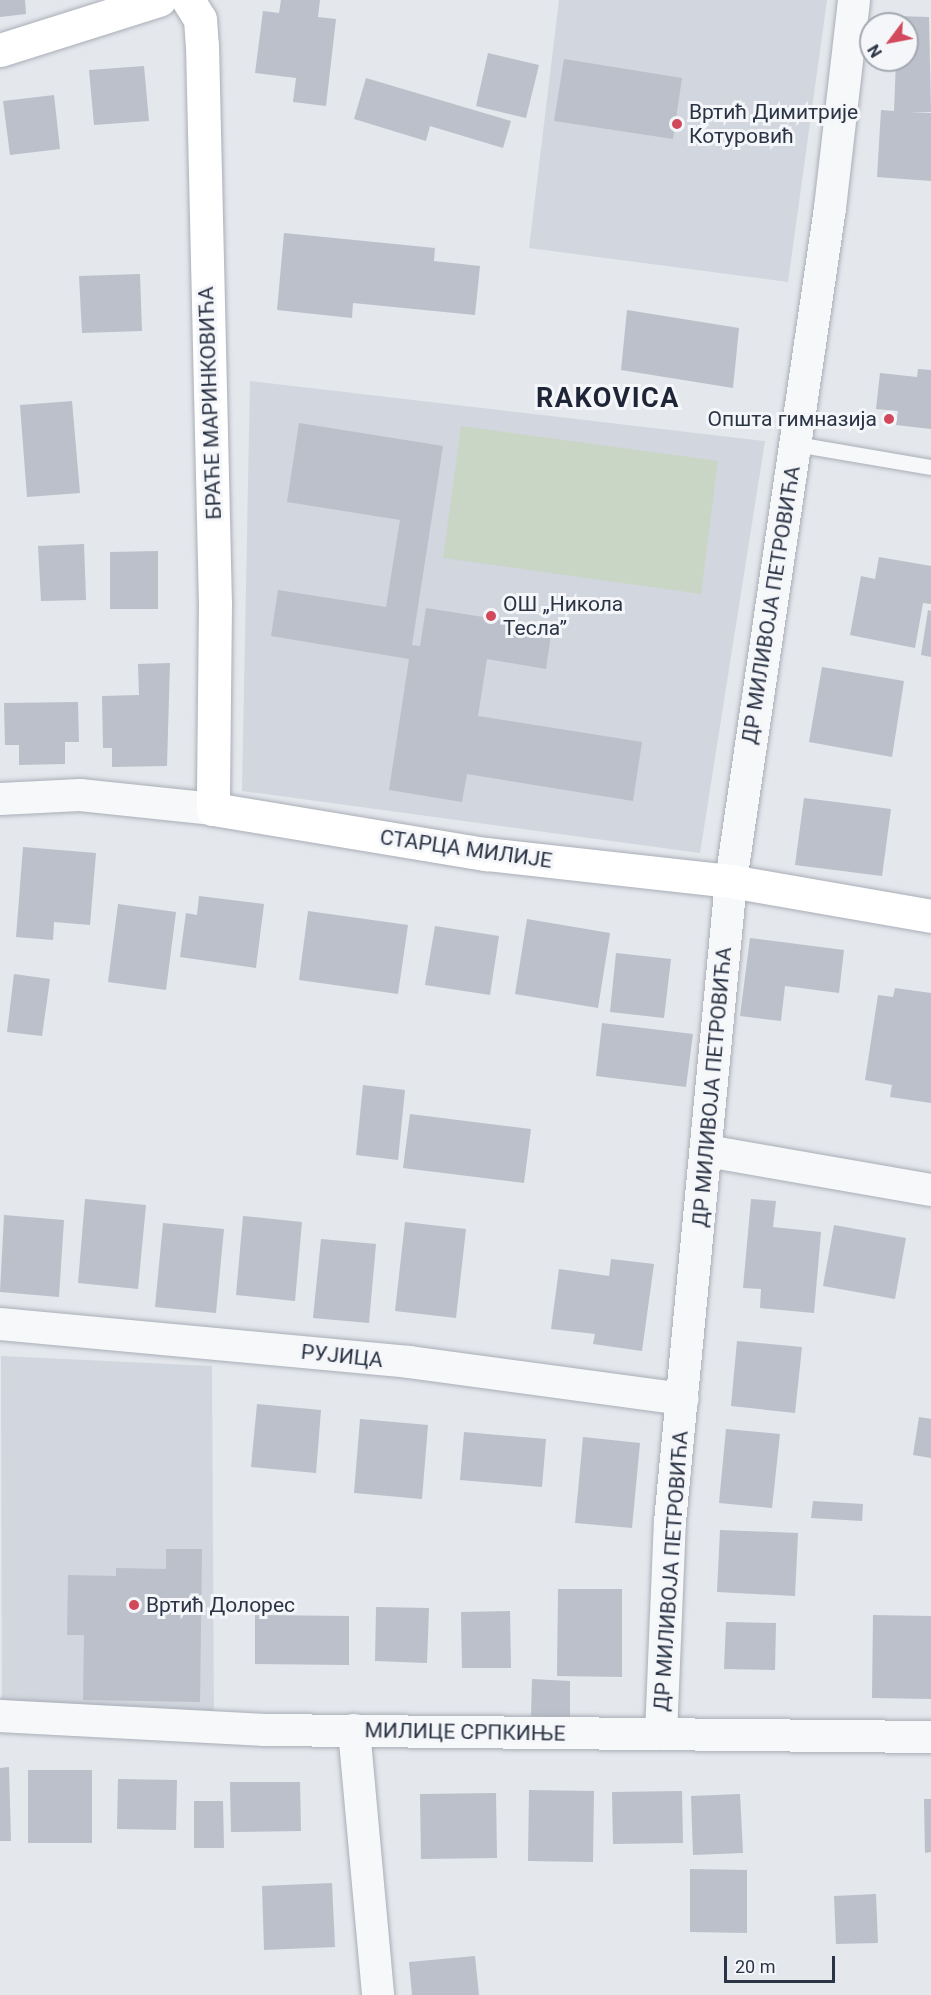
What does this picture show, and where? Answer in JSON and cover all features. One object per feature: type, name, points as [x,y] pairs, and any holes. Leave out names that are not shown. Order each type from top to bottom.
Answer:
[{"type":"street","points":[[0,50],[159,0]]},
{"type":"street","name":"БРАЋЕ МАРИНКОВИЋА","points":[[188,0],[200,19],[202,45],[215,603],[213,809]]},
{"type":"street","name":"ДР МИЛИВОЈА ПЕТРОВИЋА","points":[[661,1734],[670,1522],[731,881],[830,208],[854,0]]},
{"type":"street","name":"СТАРЦА МИЛИЈЕ","points":[[0,799],[80,795],[213,809],[486,854],[731,881],[931,916]]},
{"type":"street","points":[[706,1151],[931,1190]]},
{"type":"street","name":"РУЈИЦА","points":[[0,1324],[409,1362],[683,1399]]},
{"type":"street","name":"МИЛИЦЕ СРПКИЊЕ","points":[[0,1716],[354,1730],[931,1737]]},
{"type":"street","points":[[354,1730],[378,1995]]},
{"type":"lane","name":"ДР МИЛИВОЈА ПЕТРОВИЋА","points":[[796,444],[931,467]]},
{"type":"shaded area","name":"Вртић Димитрије Котуровић","points":[[559,0],[827,0],[788,282],[529,248]]},
{"type":"shaded area","name":"ОШ „Никола Тесла”","points":[[250,381],[765,441],[700,853],[242,791]]},
{"type":"shaded area","points":[[1,1356],[212,1366],[214,1727],[2,1716]]},
{"type":"green space","points":[[461,426],[718,461],[701,594],[443,558]]},
{"type":"building","points":[[0,0],[25,0],[26,14],[0,17]]},
{"type":"building","points":[[281,0],[320,0],[318,17],[336,19],[326,106],[293,102],[296,78],[255,73],[263,11],[279,13]]},
{"type":"building","points":[[919,17],[929,17],[931,112],[909,112],[931,113],[931,181],[877,177],[881,110],[894,111],[896,72],[919,72]]},
{"type":"building","points":[[488,53],[539,65],[526,118],[476,106]]},
{"type":"building","points":[[564,59],[682,78],[673,139],[554,121]]},
{"type":"building","points":[[144,66],[149,121],[94,125],[89,70]]},
{"type":"building","points":[[366,78],[511,121],[503,148],[430,126],[426,141],[354,119]]},
{"type":"building","points":[[54,95],[60,149],[10,155],[3,101]]},
{"type":"building","points":[[284,233],[435,248],[434,261],[480,266],[475,315],[353,303],[352,318],[277,310]]},
{"type":"building","points":[[140,274],[142,331],[82,333],[79,276]]},
{"type":"building","points":[[627,310],[739,328],[733,388],[621,370]]},
{"type":"building","points":[[918,369],[931,370],[931,429],[896,425],[898,411],[876,409],[880,373],[917,377]]},
{"type":"building","points":[[72,401],[80,493],[27,497],[20,405]]},
{"type":"building","points":[[299,423],[443,446],[412,645],[420,646],[426,608],[552,628],[546,669],[487,659],[478,716],[642,742],[633,801],[467,774],[462,802],[389,790],[409,659],[271,636],[278,590],[386,607],[400,520],[287,502]]},
{"type":"building","points":[[84,544],[86,600],[41,601],[38,546]]},
{"type":"building","points":[[158,551],[158,609],[110,609],[110,552]]},
{"type":"building","points":[[879,557],[931,566],[931,604],[923,603],[915,648],[850,635],[861,576],[875,579]]},
{"type":"building","points":[[928,610],[931,611],[931,657],[921,655]]},
{"type":"building","points":[[170,663],[167,766],[112,767],[112,748],[103,748],[102,696],[139,695],[138,664]]},
{"type":"building","points":[[822,667],[904,681],[892,757],[809,742]]},
{"type":"building","points":[[78,702],[79,742],[65,742],[65,764],[19,765],[19,745],[5,745],[4,703]]},
{"type":"building","points":[[804,798],[891,809],[882,876],[795,865]]},
{"type":"building","points":[[23,847],[96,853],[90,925],[54,922],[53,940],[16,937]]},
{"type":"building","points":[[199,896],[264,904],[256,968],[180,957],[186,913],[197,915]]},
{"type":"building","points":[[118,904],[176,912],[166,990],[108,982]]},
{"type":"building","points":[[308,911],[408,925],[398,994],[299,980]]},
{"type":"building","points":[[527,919],[610,933],[598,1008],[515,994]]},
{"type":"building","points":[[435,926],[499,936],[490,995],[425,985]]},
{"type":"building","points":[[750,938],[844,950],[839,993],[785,986],[781,1021],[740,1016]]},
{"type":"building","points":[[616,953],[671,959],[664,1018],[610,1012]]},
{"type":"building","points":[[14,974],[50,979],[42,1036],[7,1032]]},
{"type":"building","points":[[895,988],[931,993],[931,1103],[890,1097],[892,1085],[865,1080],[878,995],[893,997]]},
{"type":"building","points":[[602,1023],[693,1034],[686,1087],[596,1076]]},
{"type":"building","points":[[363,1085],[405,1090],[398,1160],[356,1155]]},
{"type":"building","points":[[410,1114],[531,1129],[524,1183],[403,1168]]},
{"type":"building","points":[[85,1199],[146,1205],[138,1289],[78,1283]]},
{"type":"building","points":[[751,1199],[776,1201],[773,1227],[821,1232],[814,1313],[760,1308],[761,1289],[743,1288]]},
{"type":"building","points":[[4,1215],[64,1220],[59,1297],[0,1292]]},
{"type":"building","points":[[243,1216],[302,1222],[295,1301],[236,1295]]},
{"type":"building","points":[[405,1222],[466,1229],[456,1318],[395,1311]]},
{"type":"building","points":[[163,1223],[224,1229],[216,1313],[155,1307]]},
{"type":"building","points":[[834,1225],[906,1238],[895,1299],[823,1286]]},
{"type":"building","points":[[321,1239],[376,1244],[369,1323],[313,1318]]},
{"type":"building","points":[[611,1259],[654,1264],[642,1351],[593,1344],[595,1334],[551,1329],[559,1269],[609,1276]]},
{"type":"building","points":[[737,1341],[802,1347],[795,1413],[731,1406]]},
{"type":"building","points":[[257,1404],[321,1410],[316,1473],[251,1467]]},
{"type":"building","points":[[919,1417],[931,1419],[931,1458],[913,1455]]},
{"type":"building","points":[[360,1419],[428,1425],[422,1499],[354,1493]]},
{"type":"building","points":[[726,1429],[780,1434],[772,1508],[719,1503]]},
{"type":"building","points":[[464,1432],[546,1439],[542,1487],[460,1480]]},
{"type":"building","points":[[583,1437],[640,1443],[632,1528],[575,1523]]},
{"type":"building","points":[[813,1501],[863,1504],[862,1521],[811,1518]]},
{"type":"building","points":[[720,1530],[798,1533],[795,1596],[717,1592]]},
{"type":"building","name":"Вртић Долорес","points":[[166,1549],[202,1549],[200,1702],[83,1700],[84,1635],[67,1635],[68,1575],[116,1576],[116,1568],[166,1569]]},
{"type":"building","points":[[558,1589],[622,1589],[622,1677],[557,1676]]},
{"type":"building","points":[[376,1607],[429,1608],[427,1663],[375,1661]]},
{"type":"building","points":[[510,1611],[511,1668],[462,1668],[461,1612]]},
{"type":"building","points":[[255,1615],[349,1616],[349,1665],[255,1664]]},
{"type":"building","points":[[873,1615],[931,1616],[931,1699],[872,1698]]},
{"type":"building","points":[[726,1622],[776,1623],[775,1670],[724,1669]]},
{"type":"building","points":[[532,1679],[570,1681],[570,1718],[531,1716]]},
{"type":"building","points":[[9,1767],[11,1841],[0,1841],[0,1768]]},
{"type":"building","points":[[28,1770],[92,1770],[92,1843],[28,1843]]},
{"type":"building","points":[[118,1779],[177,1780],[176,1830],[117,1829]]},
{"type":"building","points":[[230,1782],[300,1782],[301,1831],[231,1832]]},
{"type":"building","points":[[529,1790],[594,1791],[593,1862],[528,1861]]},
{"type":"building","points":[[682,1791],[683,1843],[613,1844],[612,1792]]},
{"type":"building","points":[[496,1793],[497,1858],[421,1859],[420,1794]]},
{"type":"building","points":[[740,1794],[743,1853],[693,1855],[691,1796]]},
{"type":"building","points":[[924,1799],[931,1799],[931,1852],[925,1853]]},
{"type":"building","points":[[194,1801],[223,1801],[224,1848],[194,1848]]},
{"type":"building","points":[[690,1869],[747,1870],[747,1933],[690,1932]]},
{"type":"building","points":[[332,1883],[335,1947],[264,1950],[262,1886]]},
{"type":"building","points":[[876,1894],[878,1943],[836,1944],[834,1896]]},
{"type":"building","points":[[475,1956],[479,1995],[412,1995],[409,1962]]},
{"type":"place","name":"Вртић Димитрије Котуровић","points":[[677,124]]},
{"type":"place","name":"Општа гимназија","points":[[889,419]]},
{"type":"place","name":"ОШ „Никола Тесла”","points":[[491,616]]},
{"type":"place","name":"Вртић Долорес","points":[[134,1605]]},
{"type":"district","name":"RAKOVICA","points":[[608,399]]}]
